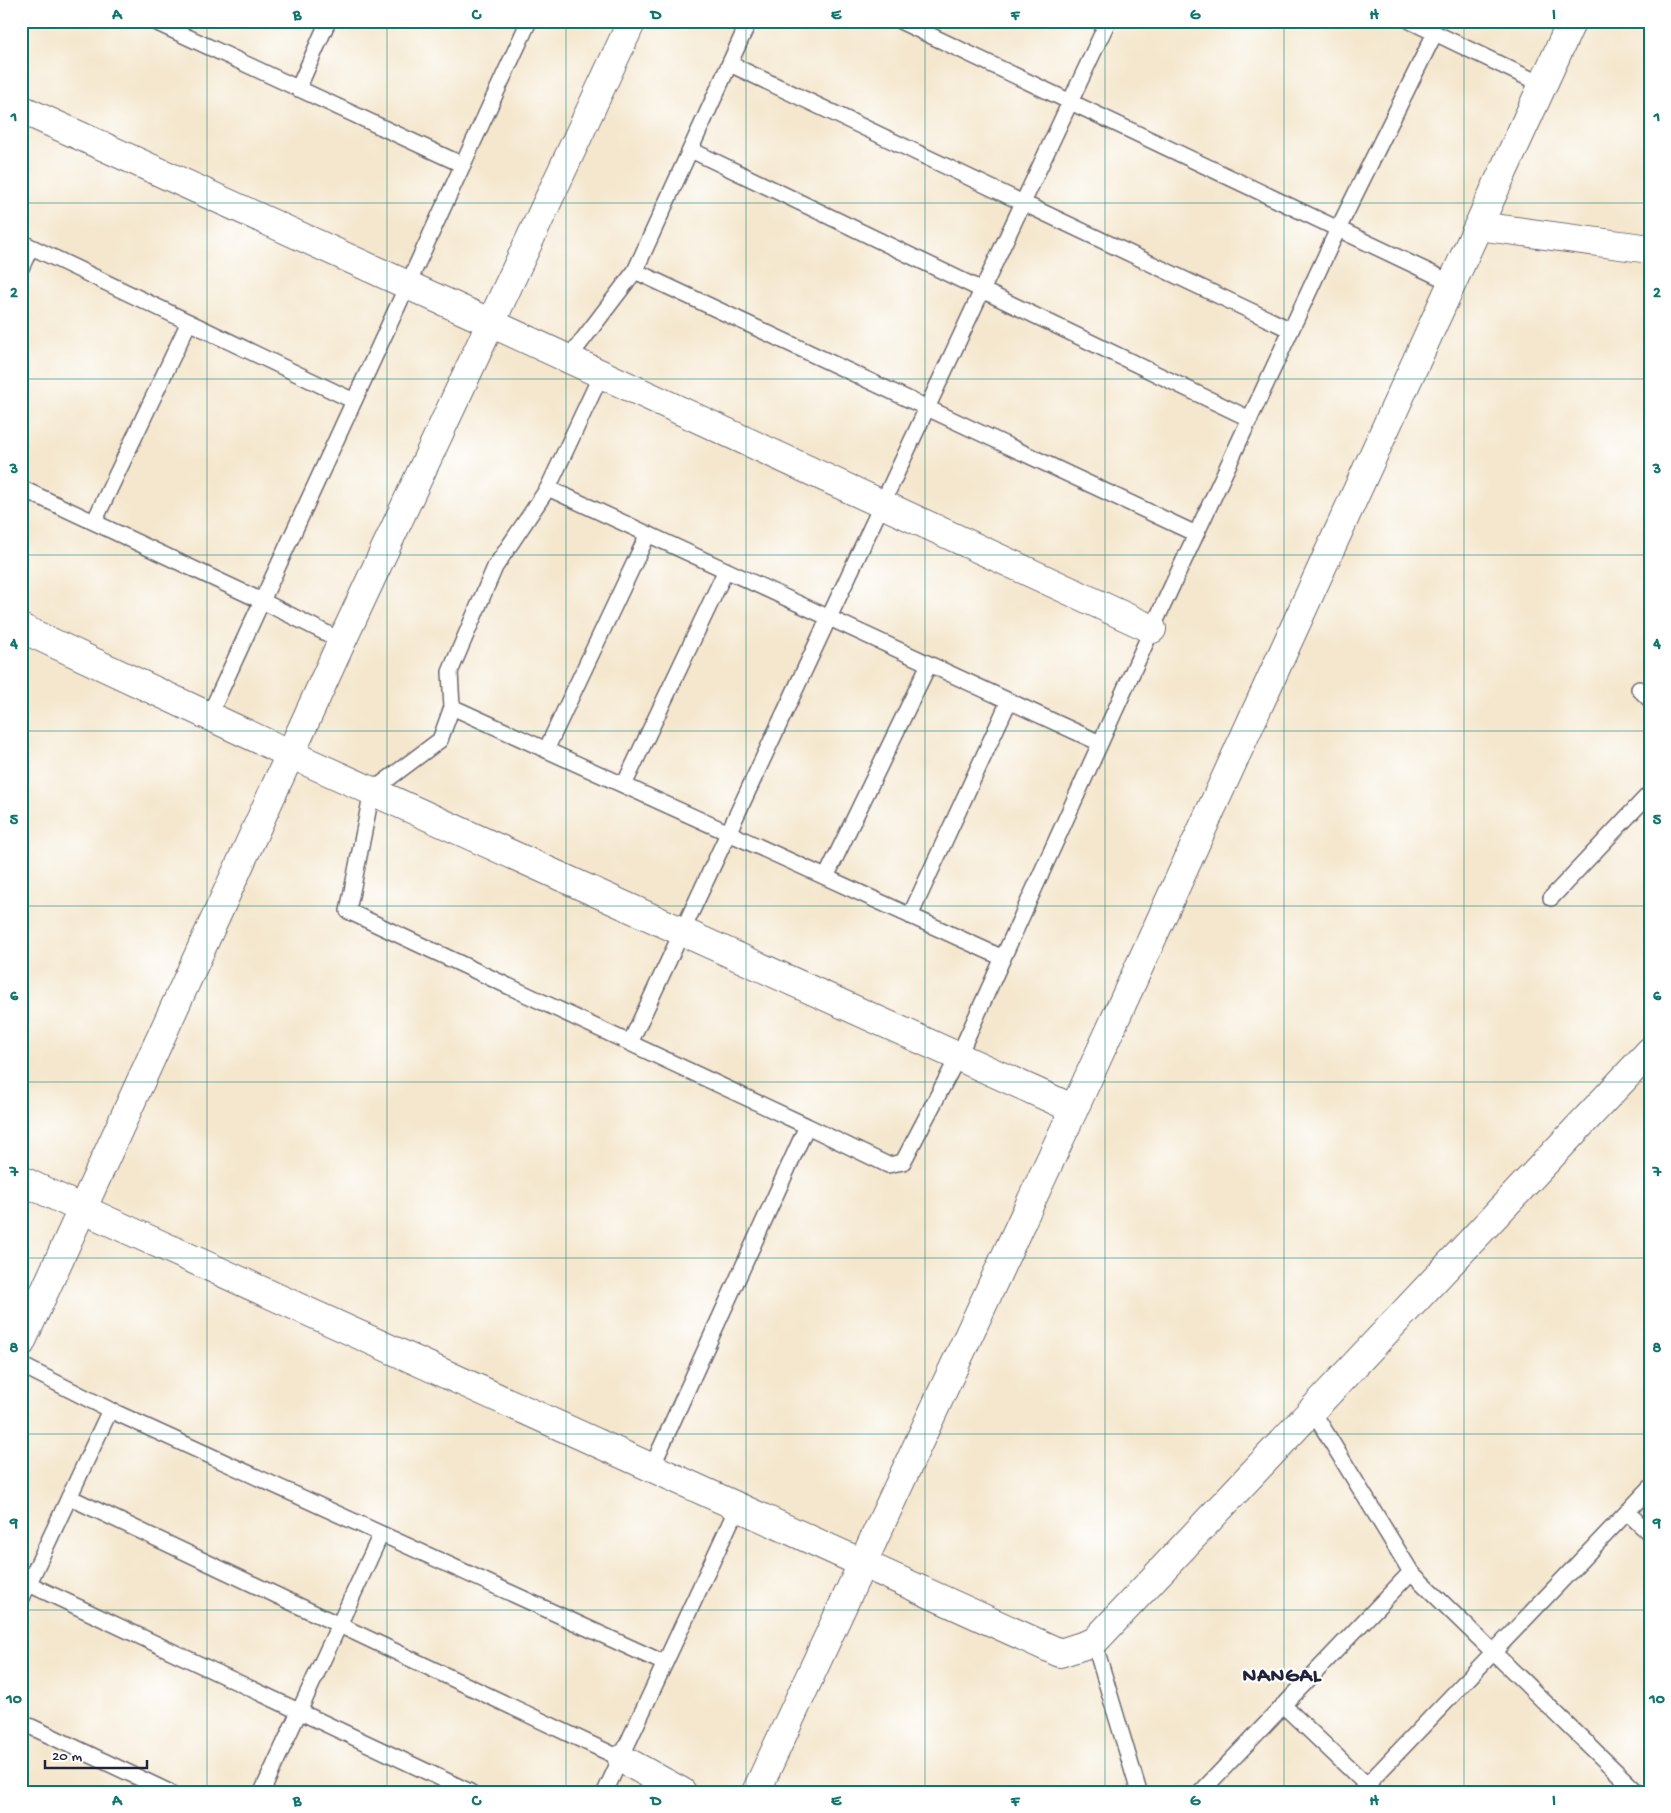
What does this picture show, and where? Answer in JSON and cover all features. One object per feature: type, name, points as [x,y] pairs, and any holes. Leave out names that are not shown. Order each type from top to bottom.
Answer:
[{"type":"street","points":[[21,1343],[27,1316],[82,1209],[342,641],[632,21]]},
{"type":"street","points":[[756,1792],[1074,1109],[1572,21]]},
{"type":"street","points":[[21,109],[491,323],[1152,629]]},
{"type":"street","points":[[1478,226],[1650,249]]},
{"type":"street","points":[[21,628],[290,754],[1074,1109]]},
{"type":"street","points":[[21,1180],[1060,1654],[1094,1642],[1650,1051]]},
{"type":"street","points":[[622,1759],[682,1792]]},
{"type":"lane","points":[[298,89],[328,21]]},
{"type":"lane","points":[[209,716],[529,21]]},
{"type":"lane","points":[[568,359],[635,271],[749,21]]},
{"type":"lane","points":[[900,21],[1452,282]]},
{"type":"lane","points":[[630,1043],[1108,21]]},
{"type":"lane","points":[[1410,21],[1543,85]]},
{"type":"lane","points":[[163,23],[298,89],[463,165]]},
{"type":"lane","points":[[602,375],[548,488],[495,567],[450,672],[452,707],[440,740],[372,791],[348,910],[888,1165],[903,1162],[958,1057],[1152,629],[1338,229],[1435,33]]},
{"type":"lane","points":[[730,64],[1291,330]]},
{"type":"lane","points":[[690,150],[1250,419]]},
{"type":"lane","points":[[21,268],[26,244],[354,401]]},
{"type":"lane","points":[[635,271],[1196,534]]},
{"type":"lane","points":[[94,522],[189,322]]},
{"type":"lane","points":[[21,488],[262,601],[342,641]]},
{"type":"lane","points":[[548,488],[1100,743]]},
{"type":"lane","points":[[546,750],[648,534]]},
{"type":"lane","points":[[624,786],[726,570]]},
{"type":"lane","points":[[826,877],[929,664]]},
{"type":"lane","points":[[1638,689],[1650,700]]},
{"type":"lane","points":[[910,916],[1009,701]]},
{"type":"lane","points":[[452,707],[1003,958]]},
{"type":"lane","points":[[1551,898],[1650,793]]},
{"type":"lane","points":[[652,1467],[807,1126]]},
{"type":"lane","points":[[21,1365],[110,1410],[664,1663]]},
{"type":"lane","points":[[21,1600],[110,1410]]},
{"type":"lane","points":[[1312,1410],[1412,1572],[1494,1652],[1627,1789]]},
{"type":"lane","points":[[1283,1705],[1367,1789],[1650,1488]]},
{"type":"lane","points":[[69,1497],[622,1759]]},
{"type":"lane","points":[[605,1792],[738,1506]]},
{"type":"lane","points":[[1627,1512],[1650,1534]]},
{"type":"lane","points":[[262,1792],[381,1534]]},
{"type":"lane","points":[[1201,1792],[1412,1572]]},
{"type":"lane","points":[[29,1584],[470,1792]]},
{"type":"lane","points":[[1094,1642],[1139,1792]]},
{"type":"lane","points":[[21,1722],[169,1792]]},
{"type":"district","name":"NANGAL","points":[[1282,1677]]}]
